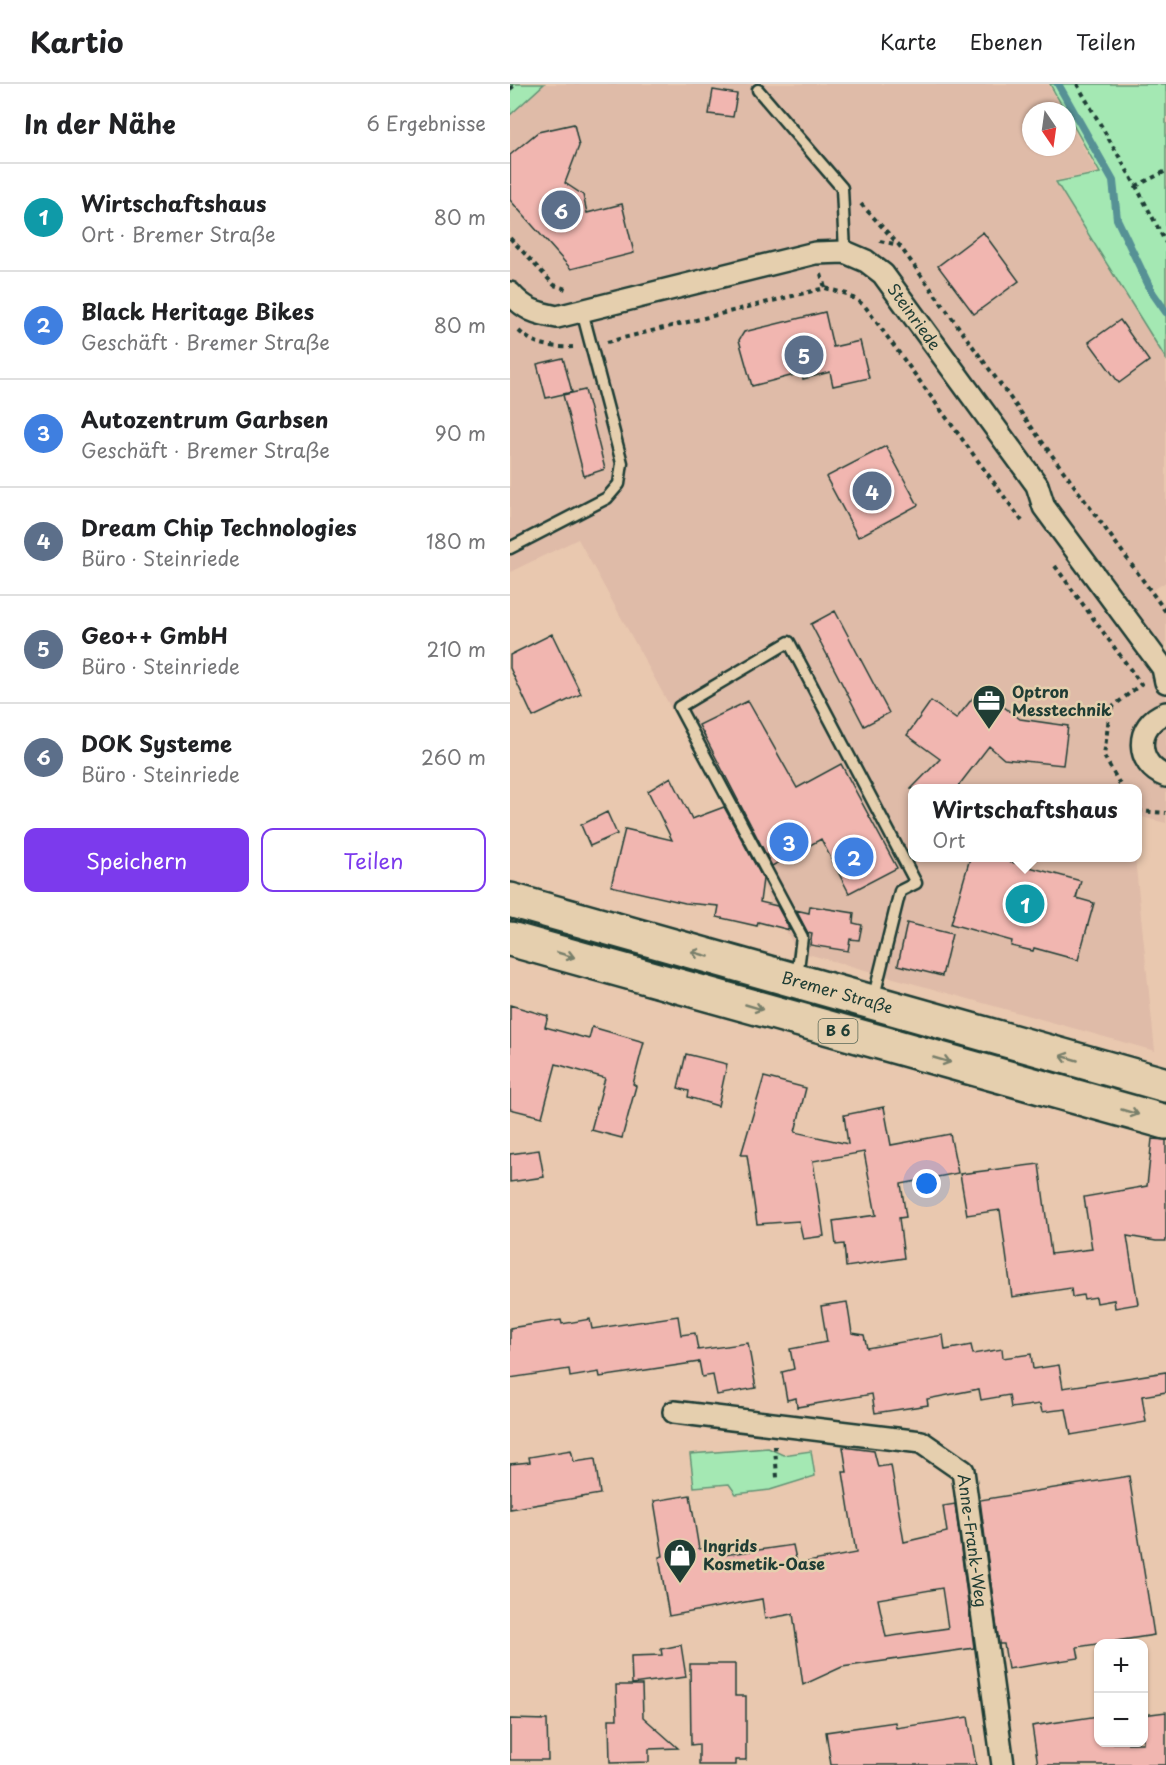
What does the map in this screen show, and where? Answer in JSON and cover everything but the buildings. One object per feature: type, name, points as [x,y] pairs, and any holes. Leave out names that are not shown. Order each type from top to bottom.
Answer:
[{"type":"main road","name":"Bremer Straße","points":[[510,900],[1166,1085]]},
{"type":"main road","name":"B 6","points":[[510,939],[1166,1122]]},
{"type":"street","name":"Steinriede","points":[[510,293],[519,304],[537,314],[557,317],[815,253],[845,242],[883,274],[1037,485],[1044,507],[1163,668],[1166,682]]},
{"type":"street","points":[[1166,713],[1146,728],[1142,748],[1151,767],[1159,774],[1166,776]]},
{"type":"street","name":"Anne-Frank-Weg","points":[[674,1412],[921,1442],[963,1471],[1003,1765]]},
{"type":"lane","points":[[758,90],[842,188],[845,242]]},
{"type":"lane","points":[[510,548],[607,498],[619,484],[622,463],[582,311]]},
{"type":"lane","points":[[797,981],[802,937],[679,707],[789,642],[916,883],[900,891],[872,1003]]},
{"type":"path","points":[[510,89],[516,84]]},
{"type":"path","points":[[1077,84],[1166,243]]},
{"type":"path","points":[[1136,186],[1166,171]]},
{"type":"path","points":[[842,188],[866,209],[899,245],[1166,612]]},
{"type":"path","points":[[510,238],[554,285],[572,290]]},
{"type":"path","points":[[845,242],[899,245]]},
{"type":"path","points":[[518,330],[526,338],[548,346],[592,345],[825,288],[847,294],[864,305],[1023,522]]},
{"type":"path","points":[[1051,561],[1141,684],[1110,709],[1104,756],[1119,784]]},
{"type":"path","points":[[1142,811],[1166,813]]},
{"type":"path","points":[[775,1424],[777,1478]]},
{"type":"shaded area","points":[[544,84],[1048,84],[1058,102],[1022,102],[1022,156],[1076,156],[1076,135],[1097,172],[1054,181],[1166,354],[1166,582],[1153,590],[1166,607],[1166,823],[1142,817],[1142,784],[908,784],[908,862],[1135,862],[1155,1051],[797,951],[772,905],[737,828],[578,539],[510,572],[510,115]]},
{"type":"green space","points":[[510,84],[544,84],[510,115]]},
{"type":"green space","points":[[1050,84],[1166,84],[1166,359],[1056,182],[1100,173],[1076,130],[1076,102],[1060,102]]},
{"type":"green space","points":[[768,1448],[783,1455],[811,1451],[815,1476],[770,1490],[736,1494],[729,1484],[694,1487],[690,1454]]},
{"type":"waterway","points":[[1058,84],[1113,181],[1117,219],[1152,292],[1166,312]]},
{"type":"place","name":"DOK Systeme","points":[[561,210]]},
{"type":"place","name":"Geo++ GmbH","points":[[804,355]]},
{"type":"place","name":"Dream Chip Technologies","points":[[872,491]]},
{"type":"place","name":"Optron Messtechnik","points":[[989,730]]},
{"type":"place","name":"Autozentrum Garbsen","points":[[789,842]]},
{"type":"place","name":"Black Heritage Bikes","points":[[854,857]]},
{"type":"place","name":"Wirtschaftshaus","points":[[1025,904]]},
{"type":"place","name":"Ingrids Kosmetik-Oase","points":[[680,1584]]}]
